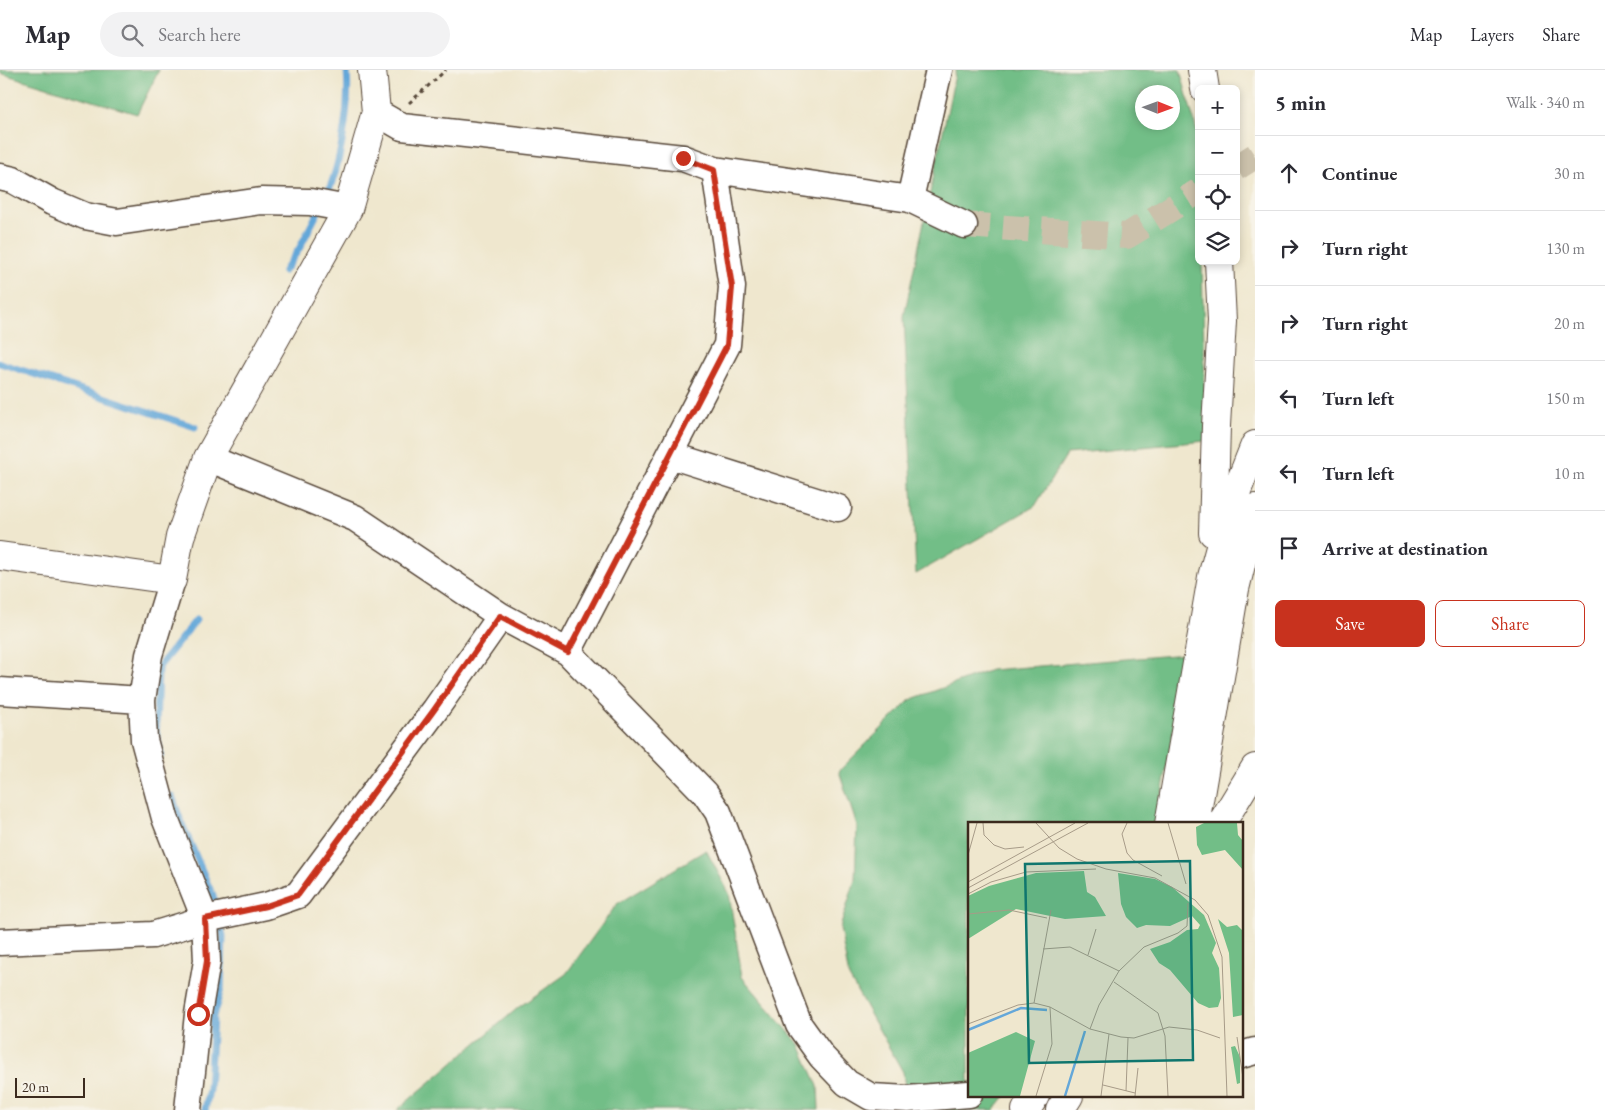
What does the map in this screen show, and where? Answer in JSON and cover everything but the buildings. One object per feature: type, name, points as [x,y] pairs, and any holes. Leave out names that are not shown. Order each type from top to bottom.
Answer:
[{"type":"main road","points":[[0,556],[172,580],[180,537],[208,458],[331,206],[383,116],[372,70]]},
{"type":"main road","points":[[1202,70],[1204,85]]},
{"type":"main road","points":[[1212,577],[1216,426],[1222,321],[1219,265]]},
{"type":"main road","points":[[1169,822],[1212,577],[1232,503],[1255,446]]},
{"type":"main road","points":[[1195,822],[1235,589],[1255,508]]},
{"type":"main road","points":[[1223,822],[1255,768]]},
{"type":"main road","points":[[1026,1110],[1034,1098]]},
{"type":"main road","points":[[1060,1110],[1068,1098]]},
{"type":"street","points":[[910,199],[939,70]]},
{"type":"street","points":[[383,116],[402,127],[683,158],[714,170],[910,199],[964,226]]},
{"type":"street","points":[[568,652],[727,345],[732,287],[714,170]]},
{"type":"street","points":[[0,177],[13,180],[52,202],[85,216],[117,222],[261,201],[331,206]]},
{"type":"street","points":[[670,455],[838,508]]},
{"type":"street","points":[[208,458],[355,518],[500,616],[568,652],[705,793],[718,812],[799,1025],[822,1057],[847,1083],[871,1097],[908,1099],[968,1094]]},
{"type":"street","points":[[172,580],[149,655],[142,700],[144,740],[166,818],[215,917],[198,1014],[188,1110]]},
{"type":"street","points":[[0,942],[153,935],[215,917],[266,906],[298,895],[434,710],[500,616]]},
{"type":"street","points":[[0,691],[142,700]]},
{"type":"street","points":[[1242,1054],[1255,1051]]},
{"type":"path","points":[[383,116],[446,70]]},
{"type":"green space","points":[[0,70],[159,70],[137,114],[0,73]]},
{"type":"green space","points":[[956,70],[1180,70],[1195,124],[1195,265],[1202,265],[1206,441],[1067,454],[1035,506],[916,574],[904,316]]},
{"type":"green space","points":[[1186,654],[1157,822],[968,822],[968,1098],[1003,1098],[994,1110],[908,1110],[903,1072],[849,977],[840,928],[855,880],[857,826],[839,771],[910,700],[991,670]]},
{"type":"green space","points":[[706,850],[729,893],[742,977],[800,1045],[818,1086],[819,1110],[397,1110],[519,1007],[566,974],[617,904]]},
{"type":"waterway","points":[[325,199],[336,170],[343,136],[346,118],[347,70]]},
{"type":"waterway","points":[[284,271],[299,249],[320,208]]},
{"type":"waterway","points":[[0,363],[195,427]]},
{"type":"waterway","points":[[161,755],[156,730],[158,668],[196,620]]},
{"type":"waterway","points":[[172,796],[215,901],[223,936],[221,989],[213,1016],[209,1090],[205,1110]]},
{"type":"tunnel","points":[[1240,165],[1255,156]]},
{"type":"tunnel","points":[[964,225],[1127,236],[1195,194]]},
{"type":"route","points":[[198,1014],[207,961],[205,919],[266,906],[298,895],[434,710],[500,616],[568,652],[727,345],[732,287],[714,170],[683,158]]}]
